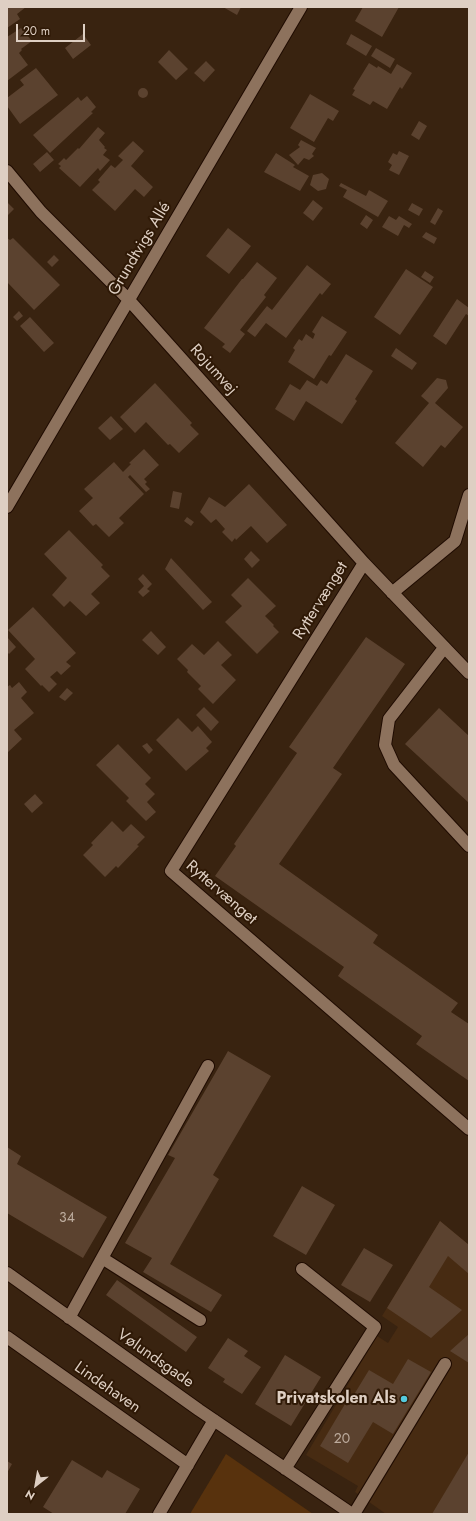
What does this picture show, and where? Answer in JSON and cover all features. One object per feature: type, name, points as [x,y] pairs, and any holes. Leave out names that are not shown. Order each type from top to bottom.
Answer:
[{"type":"street","name":"Grundtvigs Allé","points":[[7,507],[301,7]]},
{"type":"street","name":"Rojumvej","points":[[7,171],[41,212],[128,299],[364,563],[469,673]]},
{"type":"street","points":[[392,593],[455,541],[469,494]]},
{"type":"street","name":"Ryttervænget","points":[[364,563],[171,871],[469,1129]]},
{"type":"street","points":[[444,648],[389,719],[385,745],[394,765],[469,846]]},
{"type":"street","points":[[69,1318],[208,1066]]},
{"type":"street","points":[[102,1258],[200,1320]]},
{"type":"street","points":[[285,1469],[375,1327],[302,1269]]},
{"type":"street","name":"Vølundsgade","points":[[7,1273],[214,1420],[353,1514]]},
{"type":"street","name":"Lindehaven","points":[[7,1337],[188,1465]]},
{"type":"street","points":[[353,1514],[445,1364]]},
{"type":"street","points":[[159,1514],[214,1420]]},
{"type":"shaded area","name":"Privatskolen Als","points":[[440,1221],[469,1245],[469,1514],[386,1514],[355,1492],[358,1486],[306,1455],[377,1336],[388,1343],[398,1327],[382,1316]]},
{"type":"shaded area","points":[[226,1454],[313,1514],[190,1514]]},
{"type":"building","points":[[7,7],[26,7],[17,14],[20,19],[7,28]]},
{"type":"building","points":[[223,7],[241,7],[237,15]]},
{"type":"building","points":[[363,7],[399,7],[382,37],[355,21]]},
{"type":"building","points":[[21,28],[32,41],[21,49],[22,50],[19,53],[28,65],[7,81],[7,37]]},
{"type":"building","points":[[83,34],[91,45],[73,59],[65,48]]},
{"type":"building","points":[[351,34],[372,46],[366,56],[346,44]]},
{"type":"building","points":[[376,48],[395,59],[390,68],[371,56]]},
{"type":"building","points":[[169,50],[188,69],[176,80],[158,62]]},
{"type":"building","points":[[206,61],[215,70],[204,82],[194,73]]},
{"type":"building","points":[[369,63],[377,68],[378,66],[391,74],[397,64],[412,73],[402,89],[400,87],[387,109],[373,101],[370,105],[352,95],[355,90],[353,89]]},
{"type":"building","points":[[36,68],[58,95],[20,124],[7,106],[7,98],[24,85],[20,80]]},
{"type":"building","points":[[141,88],[145,88],[147,89],[147,97],[141,98],[138,95],[138,91]]},
{"type":"building","points":[[310,94],[339,111],[333,121],[328,118],[314,142],[290,128]]},
{"type":"building","points":[[87,96],[96,107],[91,112],[93,113],[50,153],[33,135],[78,97],[81,101]]},
{"type":"building","points":[[419,121],[427,126],[419,140],[411,135]]},
{"type":"building","points":[[98,127],[105,133],[99,140],[107,150],[103,155],[110,160],[100,171],[98,168],[80,187],[59,168],[61,166],[58,164],[64,158],[66,160],[78,148],[79,149]]},
{"type":"building","points":[[301,140],[316,148],[312,154],[314,156],[309,160],[304,158],[298,165],[289,155],[300,147],[298,145]]},
{"type":"building","points":[[133,141],[144,151],[131,166],[153,187],[144,197],[135,189],[115,211],[92,190],[100,182],[98,180],[111,165],[115,168],[123,160],[118,156]]},
{"type":"building","points":[[399,151],[409,156],[399,175],[389,170],[392,165],[388,162],[393,153],[397,155]]},
{"type":"building","points":[[47,152],[54,160],[40,172],[33,164]]},
{"type":"building","points":[[276,153],[295,165],[293,167],[309,176],[300,191],[264,172]]},
{"type":"building","points":[[322,173],[329,179],[326,189],[318,191],[310,185],[313,175]]},
{"type":"building","points":[[341,183],[366,196],[369,190],[388,201],[378,217],[343,197],[347,190],[339,186]]},
{"type":"building","points":[[313,200],[323,208],[313,221],[303,213]]},
{"type":"building","points":[[7,202],[14,209],[7,216]]},
{"type":"building","points":[[412,203],[423,209],[419,216],[408,210]]},
{"type":"building","points":[[438,208],[443,211],[435,225],[430,222]]},
{"type":"building","points":[[366,215],[373,220],[367,229],[360,224]]},
{"type":"building","points":[[389,216],[396,220],[399,216],[412,224],[409,228],[404,225],[398,236],[382,227]]},
{"type":"building","points":[[228,228],[251,246],[229,274],[206,256]]},
{"type":"building","points":[[426,232],[437,238],[434,244],[422,237]]},
{"type":"building","points":[[7,238],[10,240],[13,238],[60,285],[34,310],[7,282]]},
{"type":"building","points":[[54,255],[59,260],[52,267],[47,262]]},
{"type":"building","points":[[257,262],[277,278],[264,295],[266,297],[240,330],[245,334],[230,353],[222,347],[225,344],[204,328]]},
{"type":"building","points":[[307,265],[331,284],[322,295],[320,293],[286,338],[266,323],[255,337],[247,331],[267,306],[272,310]]},
{"type":"building","points":[[406,269],[433,287],[400,335],[374,317]]},
{"type":"building","points":[[425,271],[434,277],[430,283],[421,277]]},
{"type":"building","points":[[457,299],[469,308],[469,316],[466,314],[446,345],[433,336]]},
{"type":"building","points":[[19,311],[23,316],[17,321],[13,317]]},
{"type":"building","points":[[322,316],[347,332],[331,356],[329,355],[314,379],[288,362],[295,350],[293,348],[299,339],[302,341],[306,334],[313,339],[315,334],[312,332]]},
{"type":"building","points":[[30,317],[54,343],[44,352],[20,326]]},
{"type":"building","points":[[396,348],[417,363],[412,370],[391,356]]},
{"type":"building","points":[[346,354],[373,371],[355,399],[357,401],[342,424],[306,401],[294,421],[275,409],[290,384],[300,390],[307,380],[317,386],[321,380],[327,384]]},
{"type":"building","points":[[437,378],[446,380],[448,388],[435,403],[463,427],[445,448],[441,445],[423,467],[395,443],[429,403],[421,396]]},
{"type":"building","points":[[155,383],[192,423],[190,425],[199,434],[179,453],[170,444],[168,445],[146,422],[135,433],[120,417]]},
{"type":"building","points":[[111,416],[123,429],[110,440],[98,428]]},
{"type":"building","points":[[144,449],[159,465],[144,479],[147,482],[145,484],[150,489],[146,492],[130,475],[128,477],[144,494],[119,518],[124,523],[109,537],[96,524],[93,526],[79,511],[93,498],[84,489],[114,462],[123,472],[131,464],[129,463]]},
{"type":"building","points":[[249,484],[287,525],[267,543],[251,526],[232,542],[222,532],[225,529],[216,519],[211,523],[200,512],[209,497],[225,507]]},
{"type":"building","points":[[173,491],[182,493],[179,509],[170,507]]},
{"type":"building","points":[[187,517],[194,522],[191,526],[184,521]]},
{"type":"building","points":[[69,530],[103,565],[101,567],[110,576],[91,594],[100,603],[86,616],[70,601],[64,607],[52,595],[67,578],[44,554]]},
{"type":"building","points":[[251,551],[260,560],[252,568],[244,559]]},
{"type":"building","points":[[171,558],[212,602],[203,610],[165,569]]},
{"type":"building","points":[[143,574],[152,584],[147,589],[150,591],[143,597],[138,592],[144,586],[138,579]]},
{"type":"building","points":[[248,578],[276,606],[265,616],[279,632],[257,654],[225,622],[242,606],[231,595]]},
{"type":"building","points":[[33,607],[76,653],[66,662],[71,666],[61,675],[57,671],[50,677],[57,684],[49,692],[42,685],[41,686],[25,669],[35,659],[8,630]]},
{"type":"building","points":[[151,631],[166,647],[158,655],[142,640]]},
{"type":"building","points":[[7,637],[16,647],[9,654],[7,652]]},
{"type":"building","points":[[366,637],[405,664],[333,768],[342,774],[279,864],[378,935],[373,943],[458,1003],[451,1012],[469,1024],[469,1081],[416,1044],[422,1036],[338,976],[344,967],[215,876],[236,846],[234,844],[297,753],[289,747]]},
{"type":"building","points":[[218,641],[232,655],[221,665],[236,680],[213,704],[198,689],[201,686],[177,659],[192,644],[204,655]]},
{"type":"building","points":[[19,682],[27,692],[21,698],[34,713],[14,730],[22,739],[7,753],[7,687],[10,685],[12,688]]},
{"type":"building","points":[[67,688],[73,693],[65,701],[59,697]]},
{"type":"building","points":[[204,707],[219,722],[211,731],[196,715]]},
{"type":"building","points":[[439,708],[469,736],[469,803],[405,744]]},
{"type":"building","points":[[178,718],[192,732],[198,726],[212,742],[206,748],[209,751],[186,771],[156,740]]},
{"type":"building","points":[[147,743],[153,750],[149,754],[142,746]]},
{"type":"building","points":[[118,744],[151,778],[145,784],[155,794],[147,802],[156,812],[146,821],[126,801],[129,798],[96,765]]},
{"type":"building","points":[[35,794],[43,803],[32,813],[24,804]]},
{"type":"building","points":[[112,821],[123,832],[131,824],[145,837],[137,845],[139,846],[118,868],[116,866],[105,877],[83,855],[93,845],[91,843]]},
{"type":"building","points":[[228,1051],[271,1076],[213,1175],[219,1179],[170,1264],[222,1295],[211,1312],[143,1272],[152,1258],[125,1243],[175,1158],[168,1155]]},
{"type":"building","points":[[7,1147],[21,1156],[17,1164],[107,1217],[83,1258],[7,1213]]},
{"type":"building","points":[[302,1186],[335,1205],[306,1255],[273,1236]]},
{"type":"building","points":[[440,1221],[469,1245],[469,1274],[448,1256],[429,1287],[462,1310],[431,1338],[387,1308]]},
{"type":"building","points":[[364,1248],[393,1265],[370,1302],[341,1285]]},
{"type":"building","points":[[117,1280],[197,1337],[186,1352],[106,1295]]},
{"type":"building","points":[[469,1334],[469,1363],[450,1351]]},
{"type":"building","points":[[228,1338],[248,1351],[244,1356],[261,1367],[242,1394],[223,1382],[225,1379],[208,1368]]},
{"type":"building","points":[[285,1355],[321,1377],[291,1426],[255,1404]]},
{"type":"building","points":[[408,1359],[431,1372],[393,1434],[373,1422],[348,1463],[320,1446],[345,1404],[347,1406],[369,1370],[393,1384]]},
{"type":"building","points":[[469,1452],[469,1514],[432,1514]]},
{"type":"building","points":[[72,1460],[102,1478],[107,1470],[140,1489],[125,1514],[54,1514],[43,1507]]},
{"type":"building","points":[[7,1461],[12,1464],[7,1473]]},
{"type":"place","name":"Privatskolen Als","points":[[404,1399]]}]
